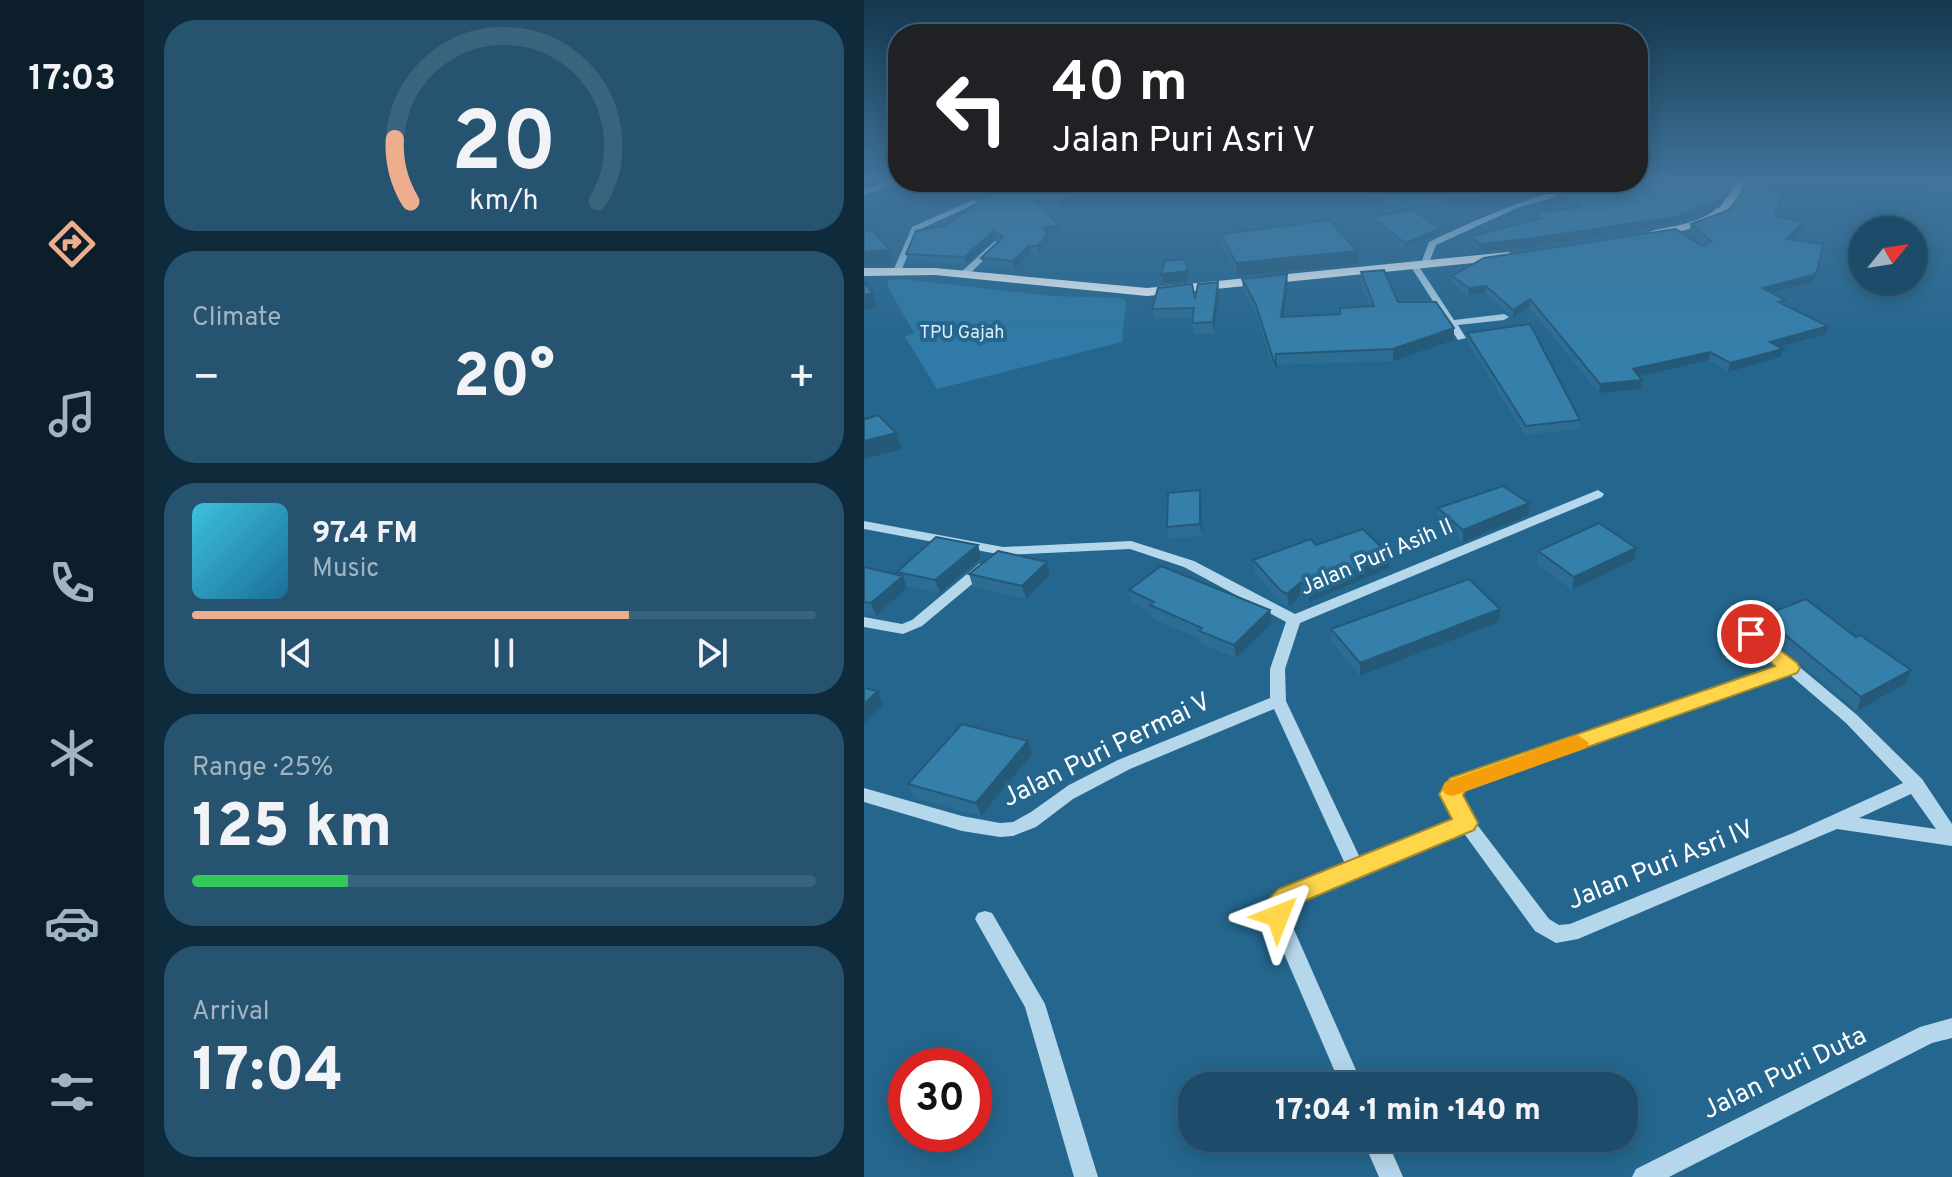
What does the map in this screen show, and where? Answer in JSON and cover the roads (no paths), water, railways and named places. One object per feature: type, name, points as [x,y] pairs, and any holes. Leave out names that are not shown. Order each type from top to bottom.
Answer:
[{"type":"main road","points":[[864,272],[898,269],[1106,291],[1147,292],[1528,254]]},
{"type":"street","points":[[898,269],[912,237]]},
{"type":"street","points":[[1446,237],[1432,244],[1420,267],[1461,338]]},
{"type":"street","points":[[963,275],[998,243]]},
{"type":"street","points":[[1453,323],[1504,317]]},
{"type":"street","name":"Jalan Puri Asih II","points":[[1357,870],[1278,701],[1274,679],[1294,620],[1598,494]]},
{"type":"street","points":[[864,525],[1003,551],[1131,545],[1189,564],[1294,620]]},
{"type":"street","points":[[864,622],[903,629],[917,623],[1003,551]]},
{"type":"street","points":[[1731,617],[1853,720],[1916,784],[1952,839]]},
{"type":"street","points":[[1346,1072],[1278,916],[1279,903],[1288,896],[1466,823],[1451,794],[1458,784],[1790,668]]},
{"type":"street","name":"Jalan Puri Permai V","points":[[864,795],[989,829],[1012,830],[1032,821],[1072,791],[1278,701]]},
{"type":"street","name":"Jalan Puri Asri IV","points":[[1466,823],[1542,925],[1556,934],[1571,933],[1916,784]]},
{"type":"street","points":[[1836,821],[1952,839]]},
{"type":"street","points":[[985,919],[1035,1004],[1086,1177]]},
{"type":"street","name":"Jalan Puri Duta","points":[[1644,1177],[1928,1034],[1952,1028]]},
{"type":"street","points":[[1380,1152],[1391,1177]]},
{"type":"park label","name":"TPU Gajah","points":[[962,333]]}]
